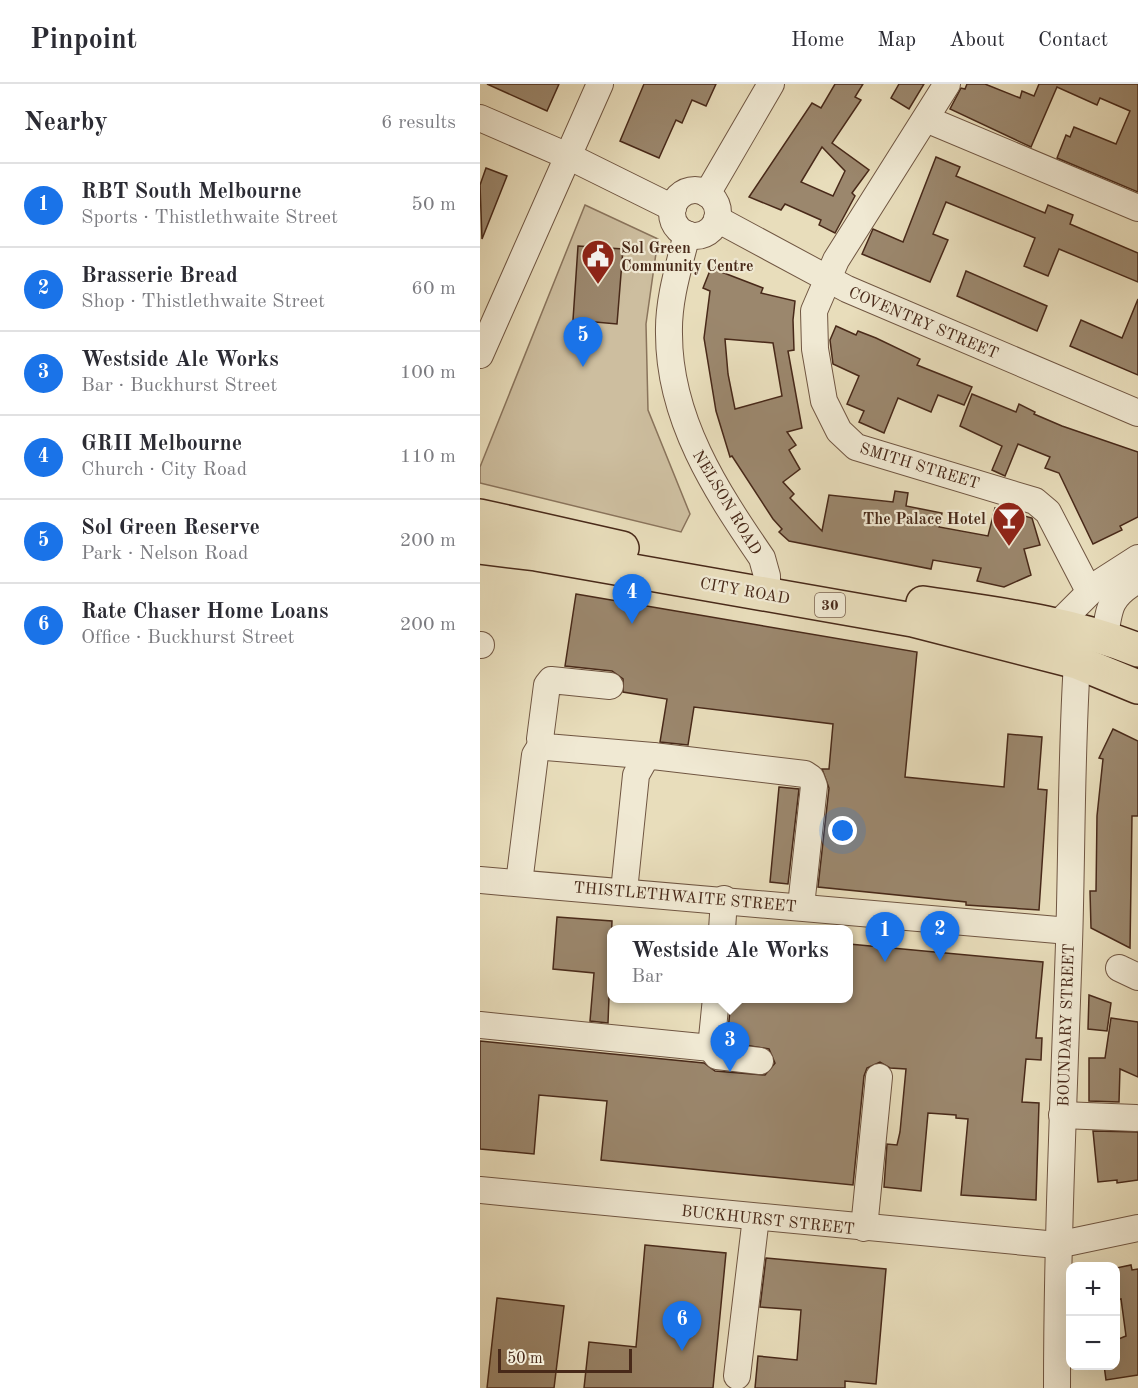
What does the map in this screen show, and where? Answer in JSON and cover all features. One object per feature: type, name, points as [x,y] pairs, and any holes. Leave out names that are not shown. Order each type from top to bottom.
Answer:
[{"type":"main road","name":"CITY ROAD","points":[[480,516],[913,620],[1077,662]]},
{"type":"main road","name":"CITY ROAD","points":[[480,547],[1058,624]]},
{"type":"main road","name":"30","points":[[1058,624],[1105,637],[1138,650]]},
{"type":"main road","points":[[1077,662],[1081,650],[1105,637]]},
{"type":"main road","name":"30","points":[[1077,662],[1138,687]]},
{"type":"street","points":[[480,355],[489,309],[570,157],[600,84]]},
{"type":"street","points":[[707,194],[771,84]]},
{"type":"street","name":"SMITH STREET","points":[[947,84],[827,278],[814,311],[815,349],[824,401],[843,437],[856,447],[1035,501],[1048,512],[1089,591]]},
{"type":"street","points":[[480,118],[570,157],[673,208]]},
{"type":"street","points":[[926,119],[1138,208]]},
{"type":"street","points":[[693,190],[707,194],[716,205],[717,219],[708,231],[694,236],[687,234],[674,221],[673,208],[676,201],[686,192],[693,190]]},
{"type":"street","name":"COVENTRY STREET","points":[[717,219],[847,289],[1138,413]]},
{"type":"street","name":"NELSON ROAD","points":[[687,234],[675,282],[669,333],[677,400],[702,463],[731,514],[762,558],[767,585]]},
{"type":"street","points":[[1058,624],[1089,591],[1138,558]]},
{"type":"street","points":[[1105,637],[1112,603],[1117,594],[1138,580]]},
{"type":"street","name":"BOUNDARY STREET","points":[[1057,1388],[1057,1245],[1069,931],[1072,737],[1077,662]]},
{"type":"street","points":[[610,686],[551,680],[547,685],[540,739],[546,747],[653,756],[805,774],[811,778],[814,786],[801,906]]},
{"type":"street","points":[[519,883],[535,755],[543,742]]},
{"type":"street","points":[[624,891],[636,775],[645,759],[653,756]]},
{"type":"street","name":"THISTLETHWAITE STREET","points":[[480,880],[724,899],[1069,931]]},
{"type":"street","points":[[722,925],[724,899]]},
{"type":"street","points":[[716,1003],[711,1048],[717,1056],[760,1061]]},
{"type":"street","points":[[480,1025],[711,1048]]},
{"type":"street","points":[[864,1228],[879,1077]]},
{"type":"street","points":[[1062,1115],[1136,1118]]},
{"type":"street","name":"BUCKHURST STREET","points":[[480,1190],[1057,1245],[1138,1228]]},
{"type":"street","points":[[737,1376],[756,1217]]},
{"type":"shaded area","points":[[585,205],[658,239],[646,324],[648,410],[690,514],[681,532],[480,483],[480,467]]},
{"type":"building","points":[[487,84],[559,84],[547,111]]},
{"type":"building","points":[[644,84],[716,84],[706,106],[692,100],[682,123],[676,120],[659,158],[620,141]]},
{"type":"building","points":[[835,84],[863,84],[855,97],[861,100],[832,143],[869,170],[852,193],[855,196],[835,233],[819,225],[821,220],[785,204],[781,210],[749,197],[812,103],[821,108]],"holes":[[[822,147],[845,171],[833,196],[801,182]]]},
{"type":"building","points":[[899,84],[924,84],[909,109],[891,98]]},
{"type":"building","points":[[967,84],[985,84],[1020,98],[1022,91],[1034,96],[1039,84],[1138,84],[1138,192],[1057,158],[1066,135],[1070,137],[1074,127],[1116,144],[1130,111],[1100,98],[1097,105],[1057,87],[1031,147],[950,109],[961,88],[965,89]]},
{"type":"building","points":[[936,157],[960,167],[956,176],[1045,213],[1048,205],[1073,215],[1070,224],[1138,253],[1138,282],[1059,249],[1048,276],[1024,266],[1035,238],[946,202],[933,234],[948,240],[930,282],[862,254],[873,229],[903,242]]},
{"type":"building","points":[[486,168],[507,176],[482,239],[480,185]]},
{"type":"building","name":"Sol Green Community Centre","points":[[578,246],[623,249],[617,324],[573,320]]},
{"type":"building","points":[[711,268],[763,288],[761,293],[795,301],[794,350],[788,351],[802,428],[787,432],[796,445],[789,450],[800,469],[783,482],[794,494],[790,498],[822,531],[829,495],[893,502],[895,491],[908,493],[906,506],[942,513],[939,527],[988,536],[995,508],[1032,518],[1040,545],[1024,549],[1031,575],[1004,587],[977,581],[981,568],[933,560],[931,569],[789,541],[779,532],[782,529],[732,456],[730,457],[716,411],[704,338],[710,291],[703,288]],"holes":[[[725,339],[773,343],[782,396],[735,409],[728,374]]]},
{"type":"building","points":[[966,271],[1047,306],[1037,331],[957,296]]},
{"type":"building","points":[[1138,299],[1138,375],[1070,346],[1081,320],[1122,338]]},
{"type":"building","points":[[836,326],[856,335],[858,331],[876,338],[920,359],[917,365],[972,387],[964,405],[938,395],[931,412],[898,398],[884,433],[859,422],[864,411],[847,404],[859,376],[833,364],[830,340]]},
{"type":"building","points":[[972,394],[1016,412],[1019,404],[1035,412],[1034,414],[1062,426],[1138,452],[1138,517],[1120,526],[1122,530],[1093,544],[1059,473],[1045,468],[1050,457],[1018,444],[1005,476],[992,470],[1002,446],[960,426]]},
{"type":"building","points":[[576,594],[917,652],[905,777],[1004,787],[1008,734],[1042,737],[1038,789],[1047,790],[1039,910],[966,905],[966,902],[818,887],[829,788],[822,769],[829,769],[833,724],[694,707],[688,745],[660,742],[667,699],[623,692],[623,679],[612,671],[565,666]]},
{"type":"building","points":[[1113,729],[1138,741],[1138,816],[1132,816],[1130,948],[1091,928],[1090,891],[1096,891],[1097,816],[1103,759],[1099,758]]},
{"type":"building","points":[[779,787],[799,789],[788,884],[770,882]]},
{"type":"building","points":[[557,917],[612,921],[612,925],[607,925],[608,1023],[590,1021],[594,973],[553,969]]},
{"type":"building","points":[[853,944],[1043,962],[1036,1038],[1042,1038],[1041,1060],[1026,1059],[1022,1102],[1039,1103],[1036,1200],[961,1195],[968,1119],[956,1118],[956,1115],[928,1113],[921,1191],[884,1187],[887,1144],[897,1145],[900,1132],[906,1069],[890,1068],[880,1062],[867,1068],[864,1076],[853,1185],[601,1160],[607,1101],[539,1095],[534,1154],[480,1149],[480,1041],[704,1063],[715,1071],[765,1075],[775,1063],[769,1049],[727,1042],[731,1003],[853,1003]]},
{"type":"building","points":[[1089,995],[1111,1003],[1107,1031],[1088,1029]]},
{"type":"building","points":[[1111,1018],[1138,1022],[1138,1077],[1120,1069],[1119,1102],[1089,1101],[1089,1058],[1105,1058]]},
{"type":"building","points":[[1093,1131],[1138,1132],[1138,1180],[1117,1183],[1117,1180],[1098,1182]]},
{"type":"building","points":[[645,1245],[726,1253],[713,1388],[584,1388],[589,1342],[636,1347]]},
{"type":"building","points":[[766,1258],[886,1269],[876,1384],[845,1381],[845,1388],[755,1388],[758,1356],[797,1360],[801,1310],[760,1307]]},
{"type":"building","points":[[1131,1265],[1132,1270],[1138,1269],[1138,1375],[1106,1380],[1105,1370],[1120,1370],[1120,1338],[1126,1336],[1120,1299],[1120,1267]]},
{"type":"building","points":[[497,1298],[564,1306],[554,1388],[487,1388]]},
{"type":"place","name":"Sol Green Community Centre","points":[[598,285]]},
{"type":"place","name":"Sol Green Reserve","points":[[583,367]]},
{"type":"place","name":"The Palace Hotel","points":[[1009,547]]},
{"type":"place","name":"GRII Melbourne","points":[[632,624]]},
{"type":"place","name":"Brasserie Bread","points":[[940,961]]},
{"type":"place","name":"RBT South Melbourne","points":[[885,962]]},
{"type":"place","name":"Westside Ale Works","points":[[730,1072]]},
{"type":"place","name":"Rate Chaser Home Loans","points":[[682,1351]]}]
